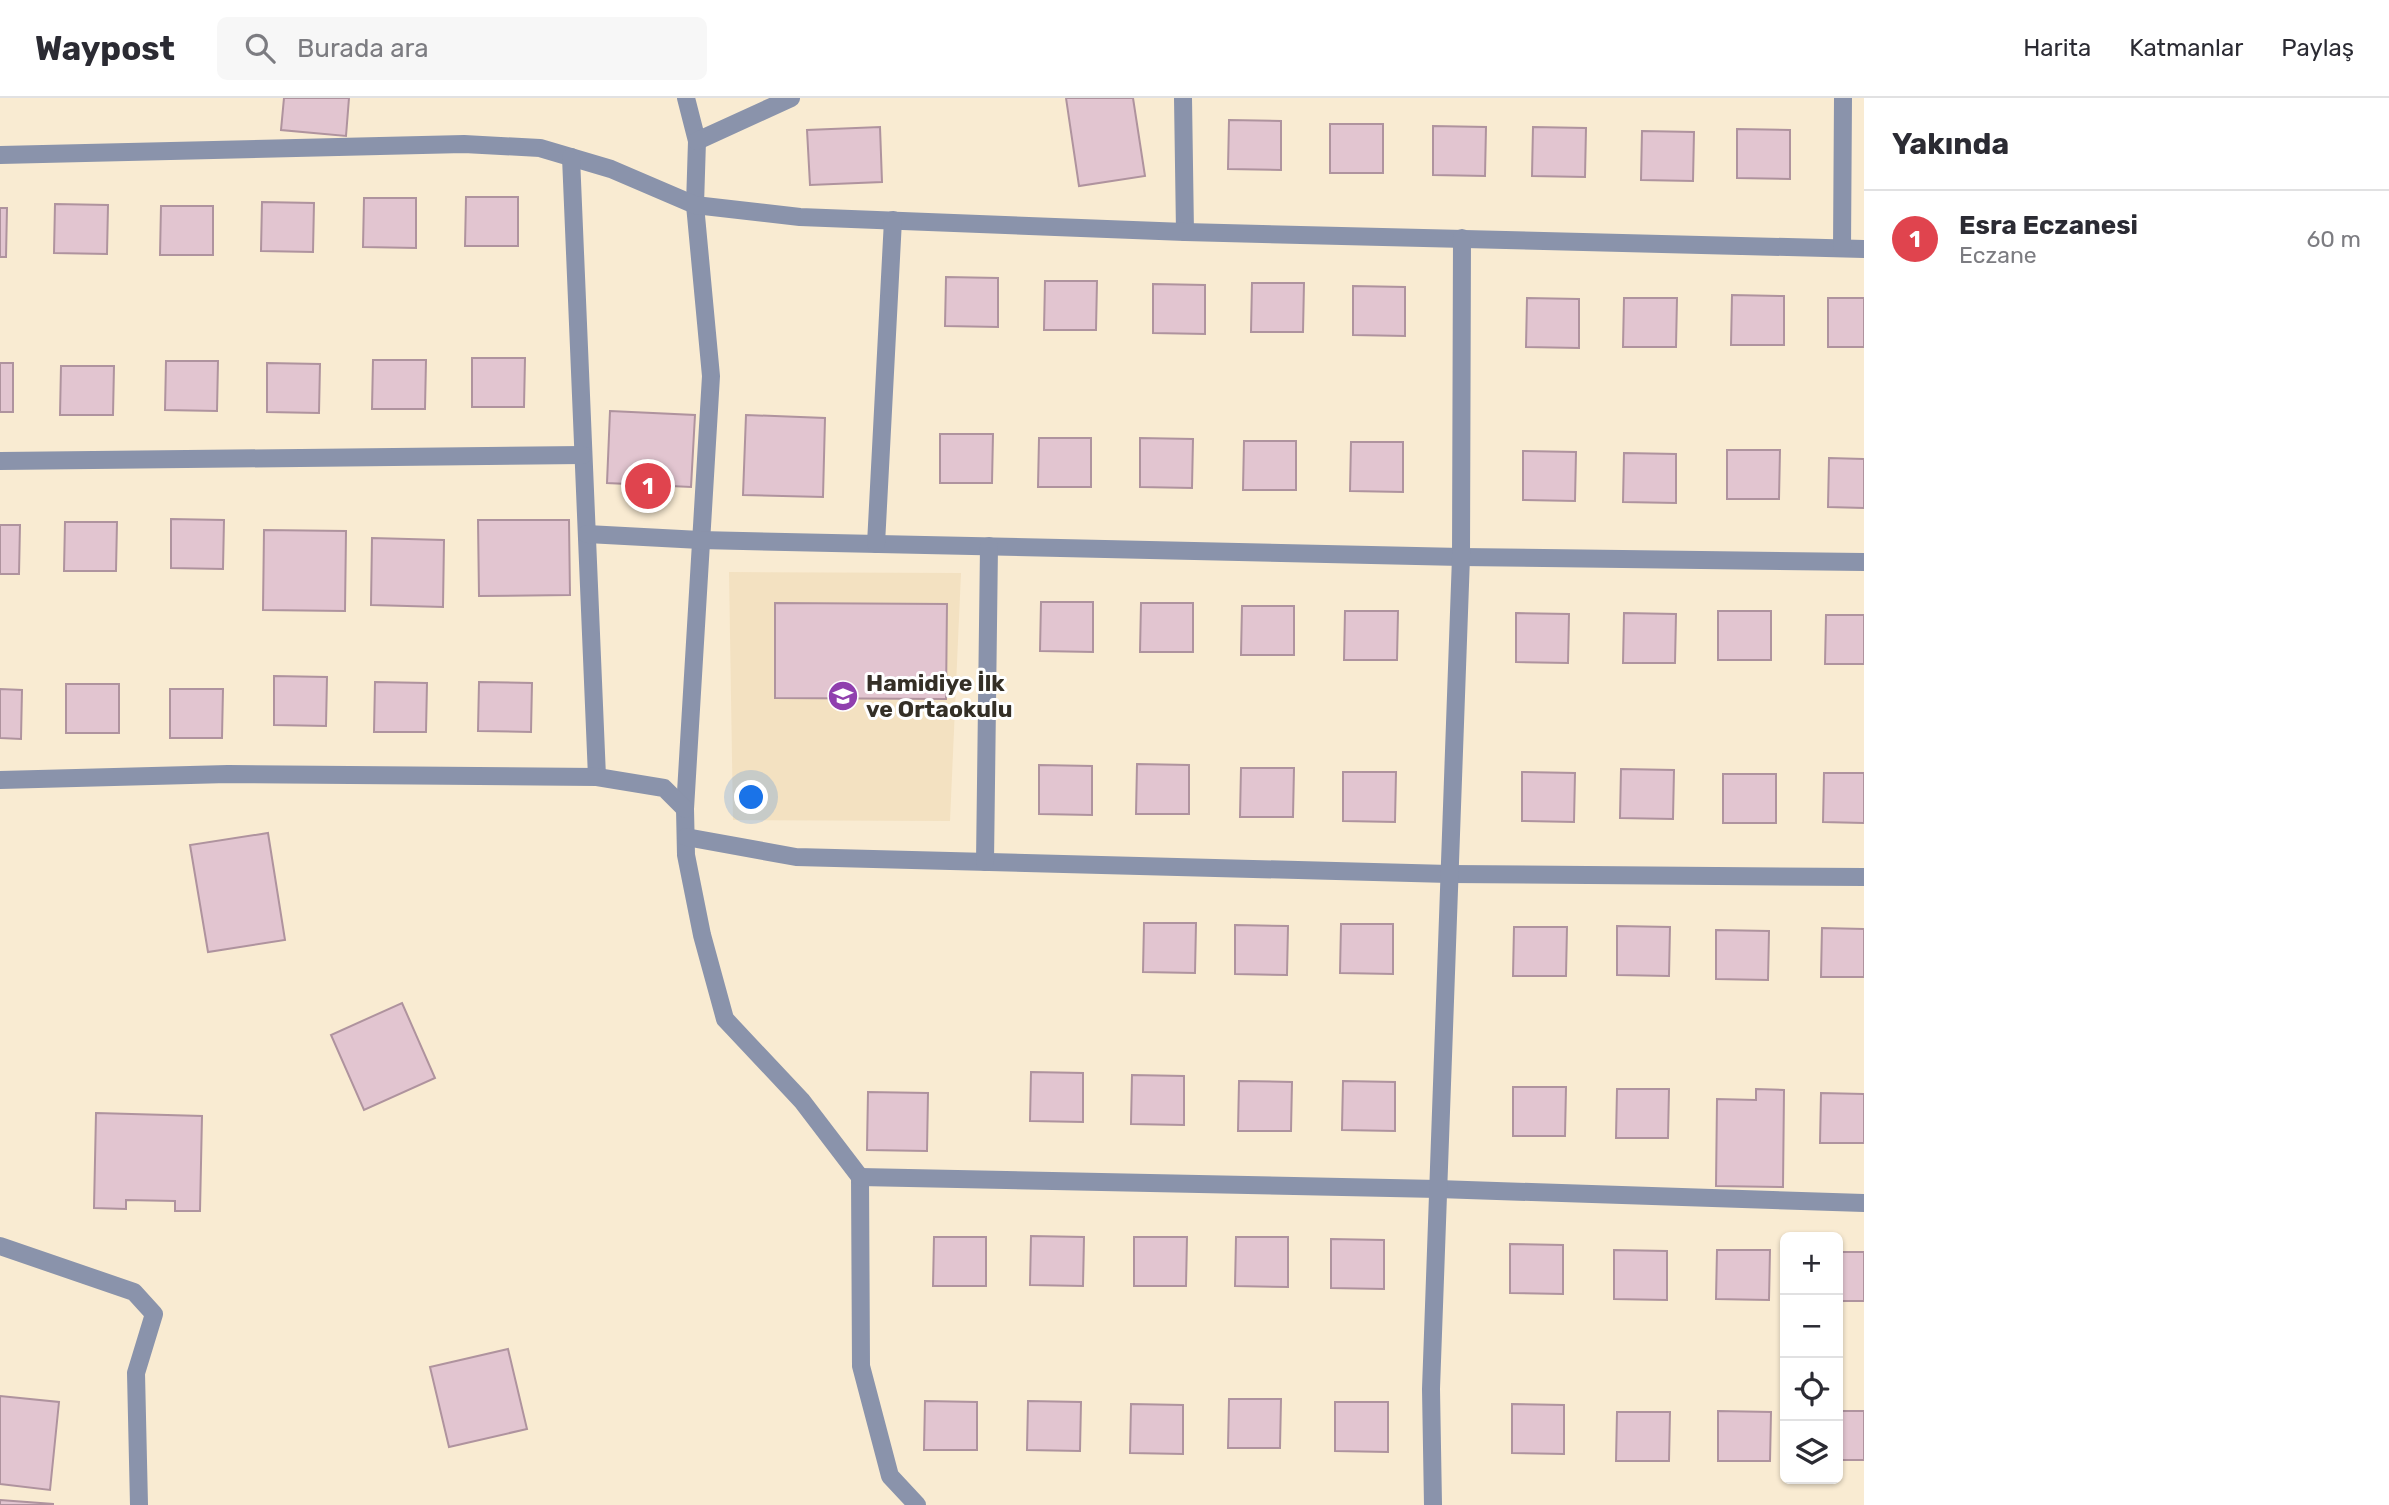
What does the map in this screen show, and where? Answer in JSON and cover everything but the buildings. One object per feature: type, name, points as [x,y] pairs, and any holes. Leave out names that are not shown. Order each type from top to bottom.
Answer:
[{"type":"street","points":[[686,98],[697,141],[695,205],[711,376],[685,809],[686,856],[702,935],[725,1019],[802,1101],[860,1177],[862,1366],[890,1476],[917,1505]]},
{"type":"street","points":[[697,141],[791,98]]},
{"type":"street","points":[[1183,98],[1185,232]]},
{"type":"street","points":[[1842,248],[1843,98]]},
{"type":"street","points":[[0,155],[464,144],[540,148],[611,169],[695,205],[800,217],[1185,232],[1864,249]]},
{"type":"street","points":[[571,157],[597,777]]},
{"type":"street","points":[[876,544],[893,220]]},
{"type":"street","points":[[1433,1505],[1431,1389],[1461,557],[1462,238]]},
{"type":"street","points":[[0,461],[583,455]]},
{"type":"street","points":[[587,534],[700,540],[1461,557],[1864,562]]},
{"type":"street","points":[[985,862],[989,546]]},
{"type":"street","points":[[0,780],[228,774],[597,777],[664,788],[685,809]]},
{"type":"street","points":[[686,837],[796,857],[1449,874],[1864,877]]},
{"type":"street","points":[[860,1177],[1438,1189],[1864,1203]]},
{"type":"street","points":[[0,1246],[134,1292],[154,1314],[136,1373],[139,1505]]},
{"type":"shaded area","name":"Hamidiye İlk ve Ortaokulu","points":[[729,572],[961,573],[950,821],[733,820]]},
{"type":"place","name":"Esra Eczanesi","points":[[648,486]]},
{"type":"place","name":"Hamidiye İlk ve Ortaokulu","points":[[843,696]]}]
